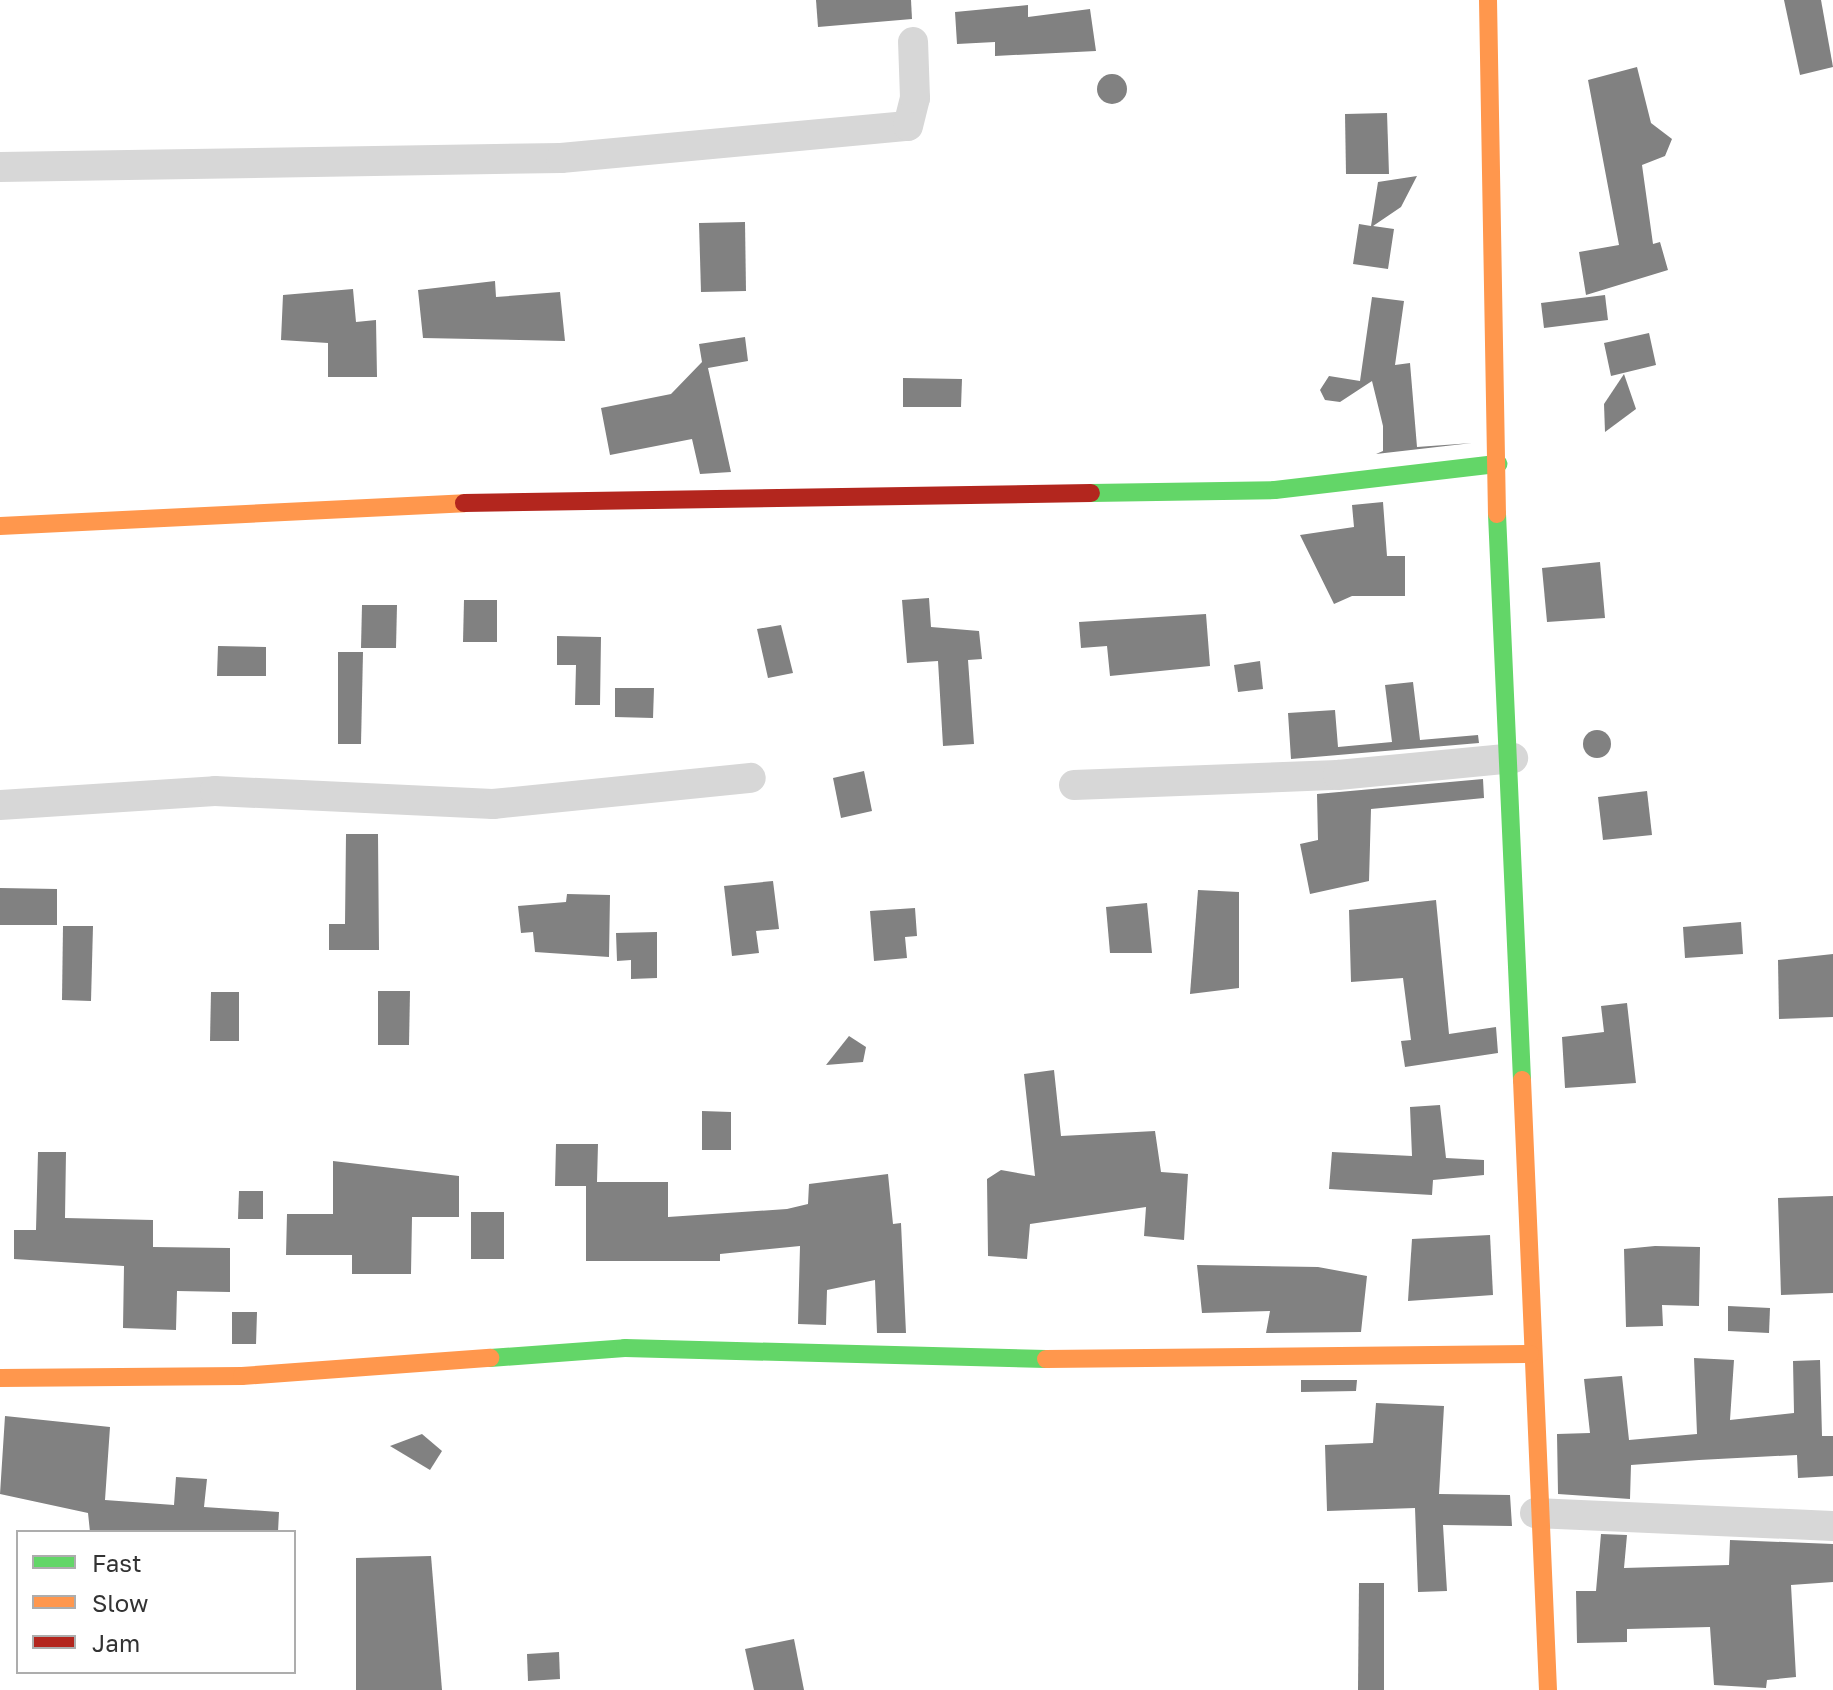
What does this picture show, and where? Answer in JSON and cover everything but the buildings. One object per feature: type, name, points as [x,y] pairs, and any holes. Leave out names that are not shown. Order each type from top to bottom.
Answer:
[{"type":"street","points":[[1488,0],[1500,695],[1513,758],[1535,1513],[1548,1690]]},
{"type":"street","points":[[0,167],[561,158],[908,126],[915,98],[913,42]]},
{"type":"street","points":[[0,526],[403,505],[1275,490],[1498,464]]},
{"type":"street","points":[[1074,785],[1338,775],[1513,758]]},
{"type":"street","points":[[0,805],[215,791],[493,804],[751,778]]},
{"type":"street","points":[[0,1378],[242,1376],[625,1348],[973,1360],[1530,1354]]},
{"type":"street","points":[[1535,1513],[1833,1526]]},
{"type":"traffic: fast","points":[[1091,493],[1275,490],[1498,464]]},
{"type":"traffic: fast","points":[[1497,514],[1522,1080]]},
{"type":"traffic: fast","points":[[490,1358],[625,1348],[1046,1359]]},
{"type":"traffic: slow","points":[[1488,0],[1497,514]]},
{"type":"traffic: slow","points":[[0,526],[464,503]]},
{"type":"traffic: slow","points":[[1522,1080],[1548,1690]]},
{"type":"traffic: slow","points":[[1046,1359],[1530,1354]]},
{"type":"traffic: slow","points":[[0,1378],[242,1376],[490,1358]]},
{"type":"traffic: jam","points":[[464,503],[1091,493]]}]
